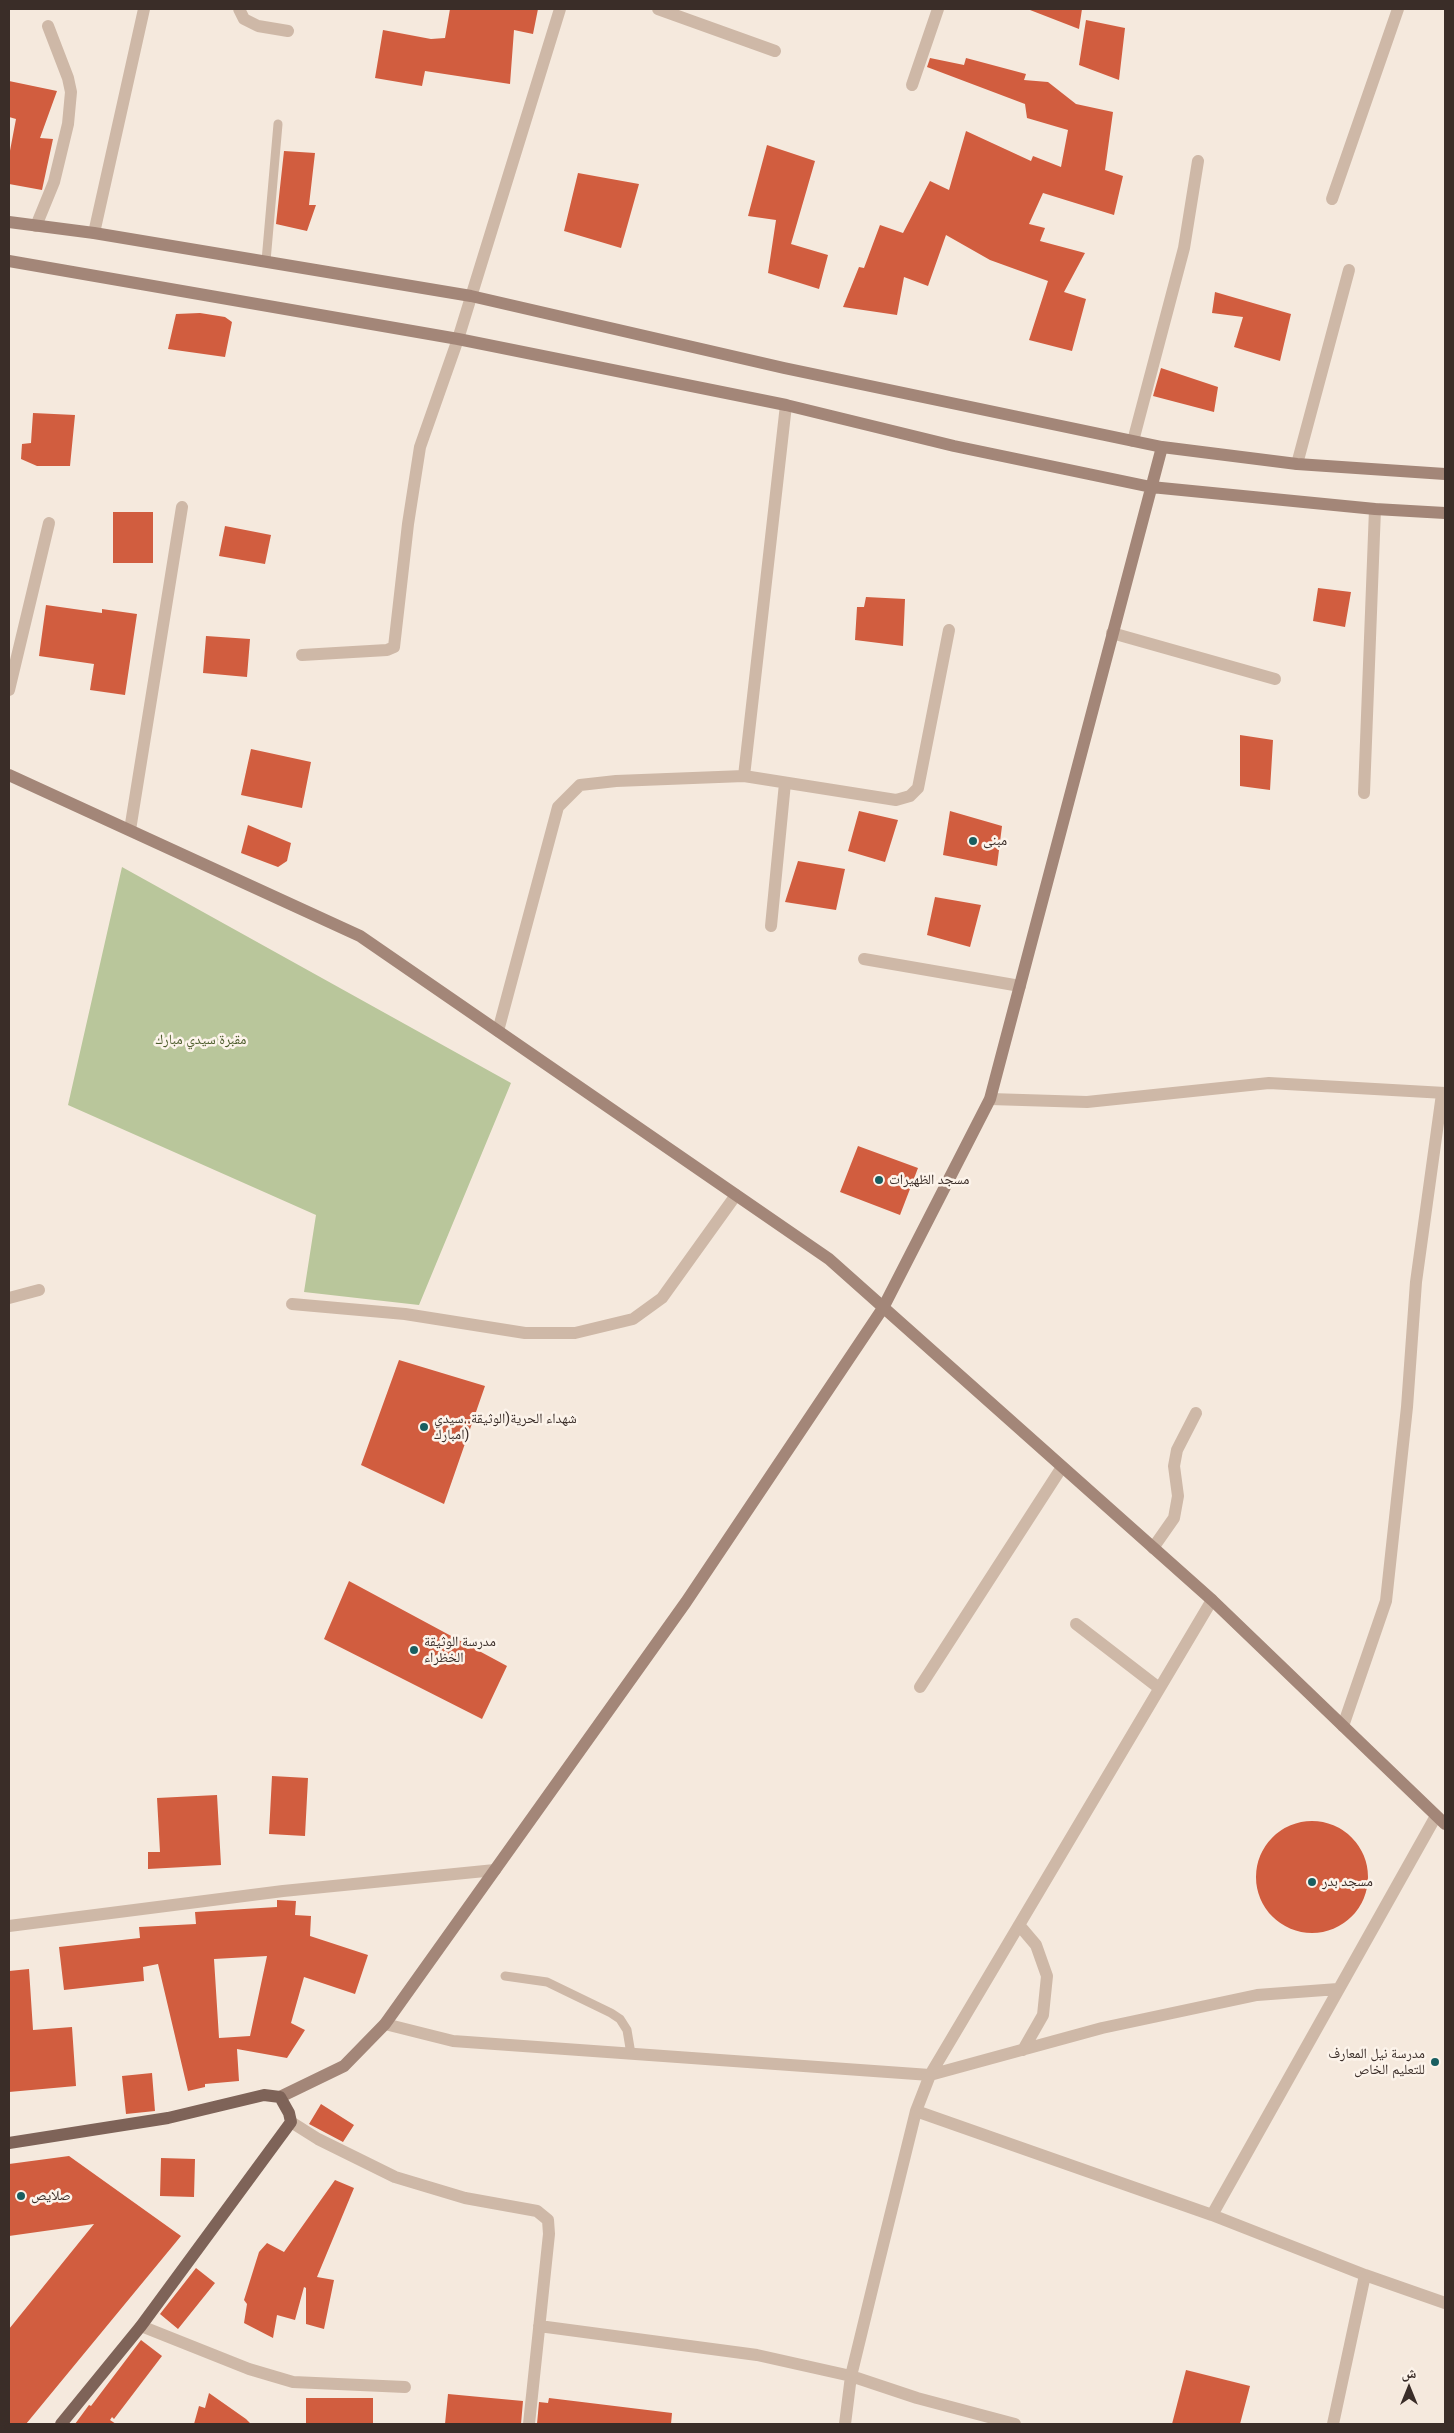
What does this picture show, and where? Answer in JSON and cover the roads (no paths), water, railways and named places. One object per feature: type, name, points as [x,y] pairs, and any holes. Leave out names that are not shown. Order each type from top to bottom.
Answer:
[{"type":"main road","points":[[9,2143],[168,2118],[264,2095],[280,2097],[289,2113],[291,2122],[141,2326],[61,2424]]},
{"type":"street","points":[[94,233],[144,9]]},
{"type":"street","points":[[239,9],[244,19],[258,26],[288,31]]},
{"type":"street","points":[[302,655],[387,650],[394,647],[408,524],[420,447],[458,339],[560,9]]},
{"type":"street","points":[[658,9],[775,51]]},
{"type":"street","points":[[912,85],[938,9]]},
{"type":"street","points":[[1332,199],[1398,9]]},
{"type":"street","points":[[36,226],[54,182],[68,124],[71,92],[68,78],[48,26]]},
{"type":"street","points":[[1133,442],[1184,248],[1198,161]]},
{"type":"street","points":[[9,222],[94,233],[471,296],[794,370],[1133,442],[1298,464],[1445,474]]},
{"type":"street","points":[[9,261],[100,275],[458,339],[786,405],[954,446],[1151,487],[1375,509],[1445,512]]},
{"type":"street","points":[[1298,464],[1349,270]]},
{"type":"street","points":[[744,776],[786,405]]},
{"type":"street","points":[[280,2097],[344,2066],[385,2024],[686,1602],[882,1308],[990,1099],[1162,447]]},
{"type":"street","points":[[130,830],[182,507]]},
{"type":"street","points":[[1364,793],[1375,509]]},
{"type":"street","points":[[9,690],[49,524]]},
{"type":"street","points":[[498,1031],[558,807],[580,785],[616,781],[744,776],[896,800],[910,796],[918,788],[949,630]]},
{"type":"street","points":[[1112,633],[1275,680]]},
{"type":"street","points":[[9,775],[360,936],[829,1258],[882,1308],[1212,1600],[1440,1820],[1338,1989],[1212,2215]]},
{"type":"street","points":[[770,926],[785,783]]},
{"type":"street","points":[[864,959],[1020,986]]},
{"type":"street","points":[[990,1099],[1087,1102],[1269,1083],[1444,1094],[1416,1282],[1407,1407],[1386,1601],[1343,1726]]},
{"type":"street","points":[[292,1304],[405,1314],[526,1334],[575,1333],[633,1319],[662,1298],[736,1195]]},
{"type":"street","points":[[9,1298],[39,1290]]},
{"type":"street","points":[[1153,1548],[1174,1518],[1178,1496],[1174,1466],[1177,1450],[1196,1413]]},
{"type":"street","points":[[920,1687],[1062,1467]]},
{"type":"street","points":[[845,2424],[851,2376],[916,2112],[930,2075],[1212,1600]]},
{"type":"street","points":[[1076,1624],[1159,1688]]},
{"type":"street","points":[[9,1926],[282,1891],[495,1870]]},
{"type":"street","points":[[1018,1925],[1036,1945],[1047,1976],[1043,2015],[1023,2050]]},
{"type":"street","points":[[385,2024],[453,2041],[930,2075],[1102,2028],[1257,1995],[1338,1989]]},
{"type":"street","points":[[916,2112],[1212,2215],[1365,2275],[1445,2302]]},
{"type":"street","points":[[291,2122],[318,2139],[395,2177],[465,2198],[537,2211],[548,2220],[549,2234],[529,2424]]},
{"type":"street","points":[[1333,2424],[1365,2275]]},
{"type":"street","points":[[141,2326],[249,2370],[293,2382],[405,2387]]},
{"type":"street","points":[[539,2326],[757,2355],[851,2376],[917,2398],[1015,2424]]},
{"type":"lane","points":[[266,261],[278,124]]},
{"type":"lane","points":[[505,1976],[547,1982],[611,2012],[620,2019],[627,2030],[631,2054]]},
{"type":"place","name":"مبنى","points":[[973,841]]},
{"type":"place","name":"مسجد الظهيرات","points":[[879,1180]]},
{"type":"place","name":"شهداء الحرية(الوثيقة..سيدي امبارك)","points":[[424,1427]]},
{"type":"place","name":"مدرسة الوثيقة الخظراء","points":[[414,1650]]},
{"type":"place","name":"مسجد بدر","points":[[1312,1882]]},
{"type":"place","name":"مدرسة نيل المعارف للتعليم الخاص","points":[[1435,2062]]},
{"type":"place","name":"صلايص","points":[[21,2196]]},
{"type":"park label","name":"مقبرة سيدي مبارك","points":[[201,1040]]}]
